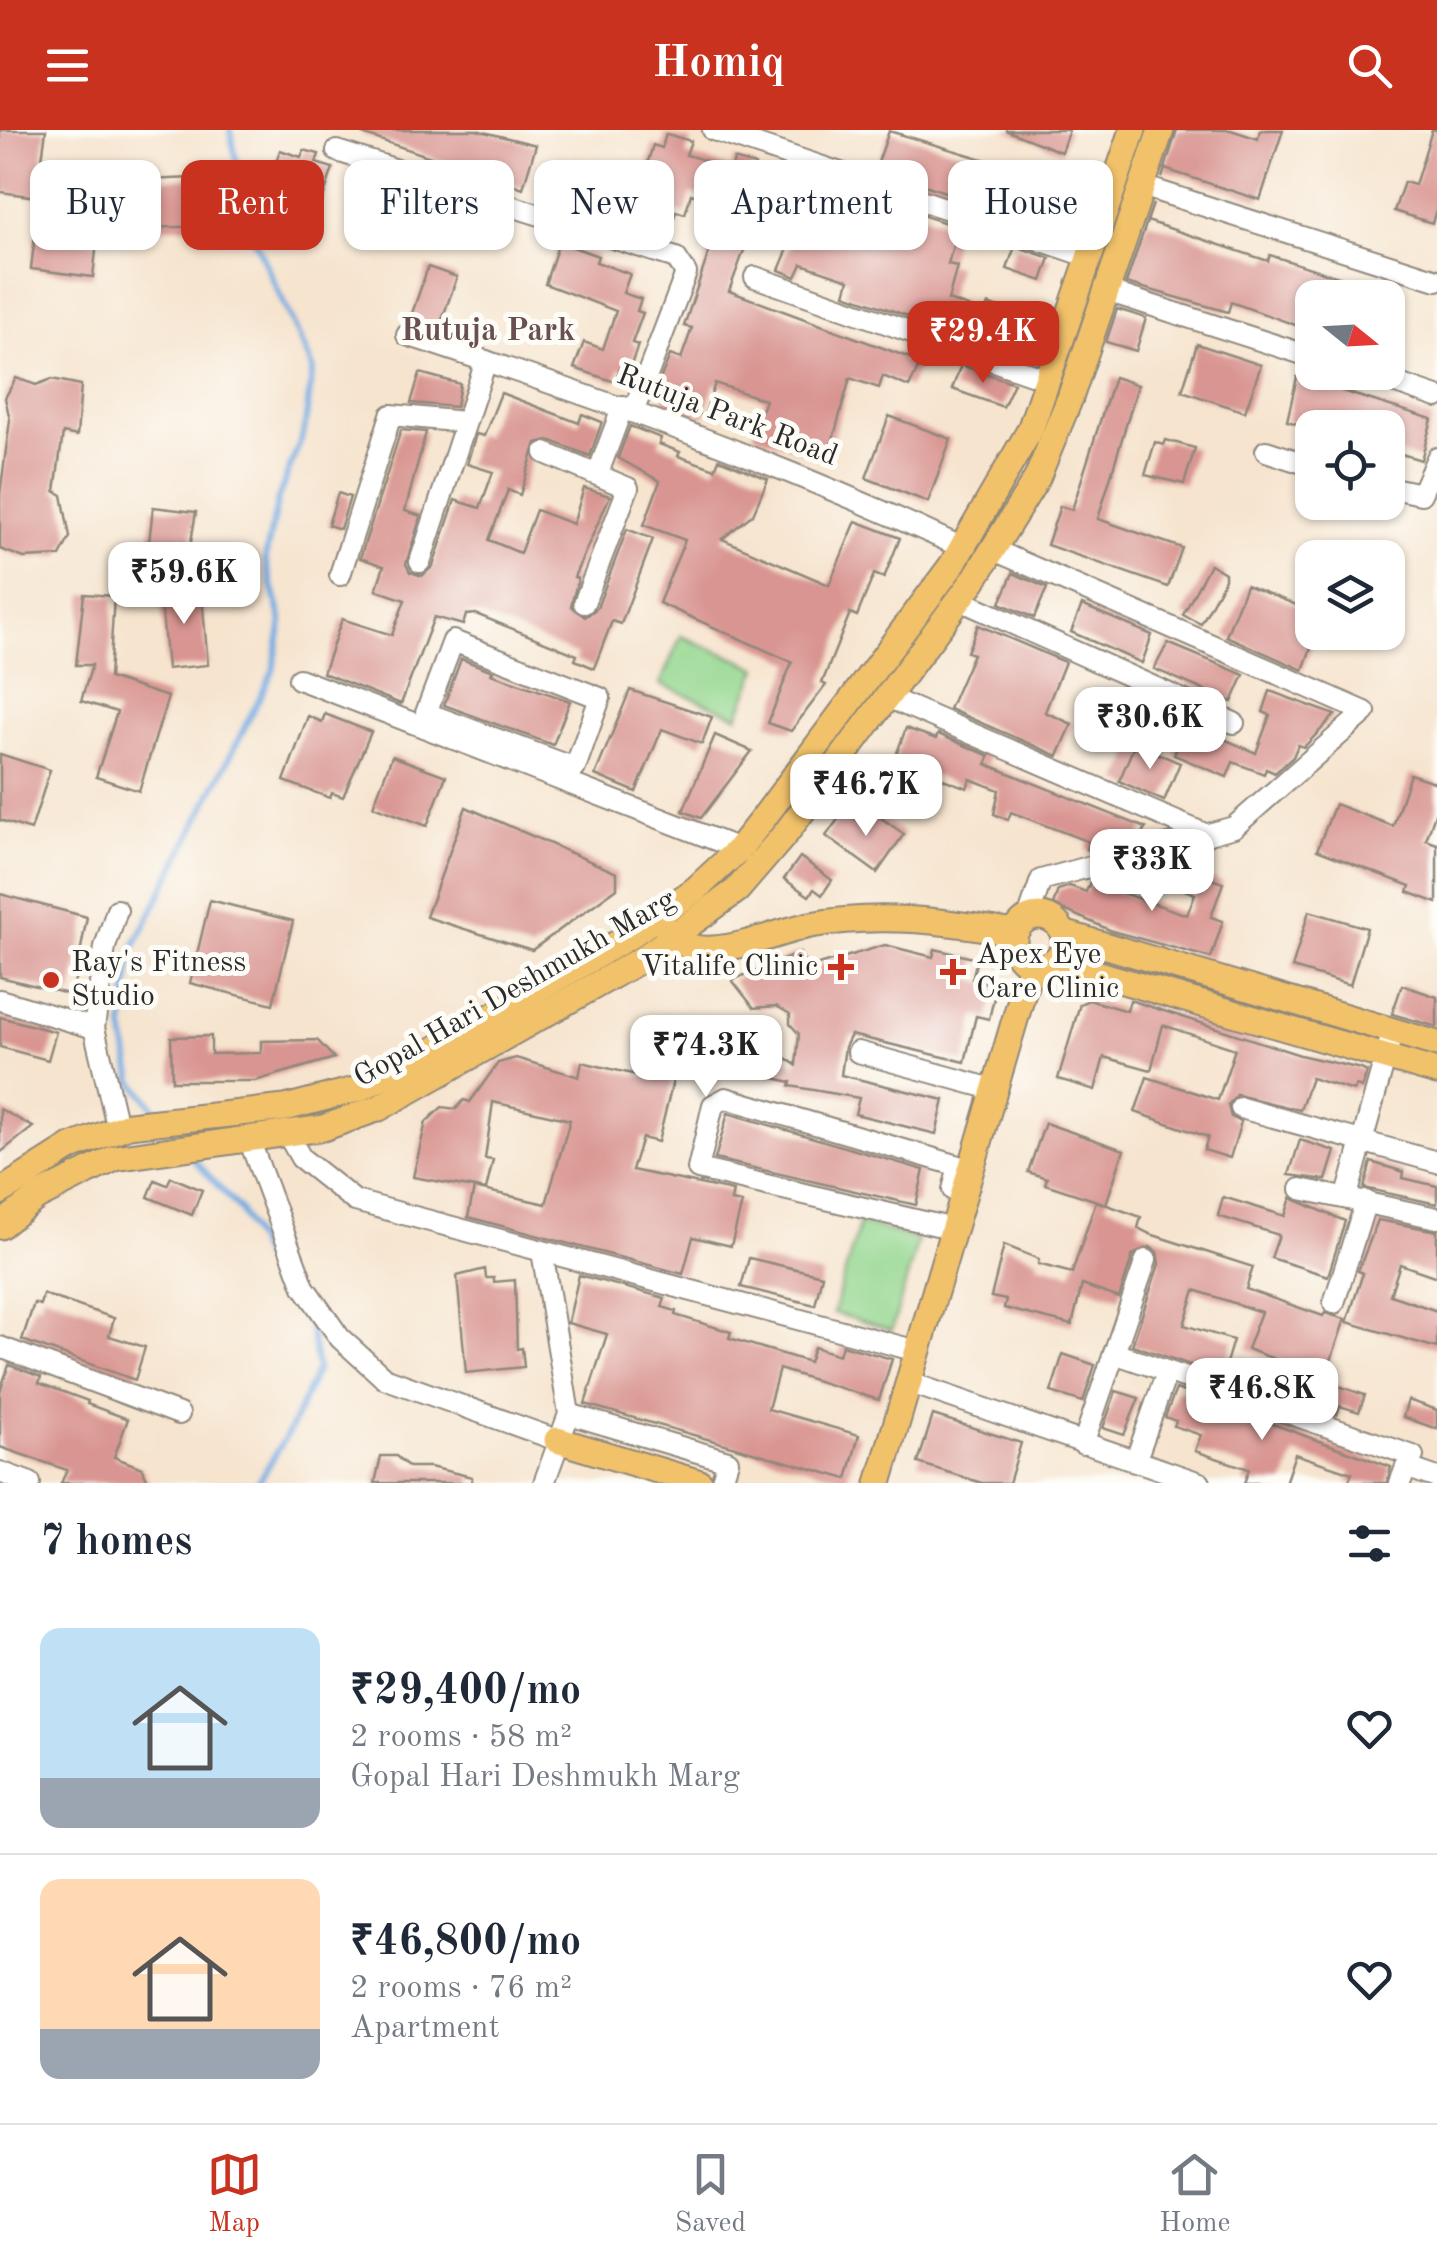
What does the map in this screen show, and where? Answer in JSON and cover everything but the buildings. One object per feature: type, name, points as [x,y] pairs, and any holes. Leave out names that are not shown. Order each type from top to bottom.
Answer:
[{"type":"main road","name":"Gopal Hari Deshmukh Marg","points":[[0,1192],[72,1147],[124,1128],[284,1108],[358,1088],[420,1058],[658,917],[706,880],[739,849],[964,548],[1013,466],[1048,380],[1134,130]]},
{"type":"main road","name":"Gopal Hari Deshmukh Marg","points":[[0,1226],[83,1171],[140,1152],[288,1134],[350,1120],[415,1092],[674,939],[728,897],[786,833],[994,550],[1054,440],[1162,130]]},
{"type":"main road","points":[[706,880],[728,897]]},
{"type":"main road","points":[[658,917],[674,939],[698,950],[723,948],[807,926],[907,918],[1022,926],[1048,917],[1063,933],[1437,1044]]},
{"type":"main road","points":[[1022,926],[1017,953],[1042,963],[1437,1072]]},
{"type":"main road","points":[[880,1483],[948,1227],[1042,963],[1063,949],[1063,933]]},
{"type":"main road","points":[[557,1440],[700,1483]]},
{"type":"street","points":[[712,130],[1090,257]]},
{"type":"street","points":[[338,150],[676,258],[686,272],[598,473]]},
{"type":"street","points":[[1142,186],[1437,280]]},
{"type":"street","points":[[754,277],[1048,380]]},
{"type":"street","points":[[1108,291],[1295,351]]},
{"type":"street","name":"Rutuja Park Road","points":[[407,335],[628,408],[851,496],[964,548]]},
{"type":"street","points":[[420,562],[486,361]]},
{"type":"street","points":[[1405,386],[1437,397]]},
{"type":"street","points":[[340,575],[392,415],[464,422]]},
{"type":"street","points":[[1266,451],[1295,460]]},
{"type":"street","points":[[546,453],[622,482],[629,494],[584,603]]},
{"type":"street","points":[[1405,491],[1421,494],[1437,458]]},
{"type":"street","points":[[994,550],[1365,712],[1243,831],[1207,834],[1041,880],[1022,926]]},
{"type":"street","points":[[960,600],[1234,723]]},
{"type":"street","points":[[300,680],[510,753],[575,768],[600,698],[453,641],[426,713],[510,753],[739,849]]},
{"type":"street","points":[[888,697],[1207,834]]},
{"type":"street","points":[[117,910],[105,948],[94,1028],[124,1128]]},
{"type":"street","points":[[0,1000],[94,1028]]},
{"type":"street","points":[[1334,1303],[1364,1143],[1392,1031]]},
{"type":"street","points":[[858,1052],[996,1090]]},
{"type":"street","points":[[726,1098],[960,1166],[948,1227],[698,1169],[713,1105],[726,1098]]},
{"type":"street","points":[[1242,1108],[1437,1162]]},
{"type":"street","points":[[288,1134],[301,1158],[355,1201],[917,1351]]},
{"type":"street","points":[[248,1139],[304,1287],[340,1338],[384,1378],[557,1440]]},
{"type":"street","points":[[1301,1188],[1437,1218]]},
{"type":"street","points":[[542,1251],[569,1414],[544,1483]]},
{"type":"street","points":[[1083,1444],[1146,1260]]},
{"type":"street","points":[[0,1348],[179,1414]]},
{"type":"street","points":[[1114,1354],[1413,1456]]},
{"type":"street","points":[[1135,1462],[1167,1372]]},
{"type":"street","points":[[908,1382],[1200,1483]]},
{"type":"street","points":[[569,1414],[728,1460],[721,1483]]},
{"type":"street","points":[[1400,1483],[1406,1467],[1437,1478]]},
{"type":"street","points":[[0,1472],[30,1483]]},
{"type":"green space","points":[[681,636],[758,668],[738,716],[660,684]]},
{"type":"green space","points":[[860,1222],[918,1240],[892,1330],[833,1313]]},
{"type":"waterway","points":[[159,1114],[133,1081],[123,1028],[132,951],[273,671],[282,622],[265,559],[278,498],[304,432],[313,368],[252,234],[230,130]]},
{"type":"waterway","points":[[191,1156],[240,1210],[274,1279],[310,1326],[317,1369],[291,1428],[258,1483]]},
{"type":"place","name":"Vitalife Clinic","points":[[841,967]]},
{"type":"place","name":"Apex Eye Care Clinic","points":[[953,972]]},
{"type":"place","name":"Ray's Fitness Studio","points":[[51,980]]},
{"type":"district","name":"Rutuja Park","points":[[488,332]]}]
